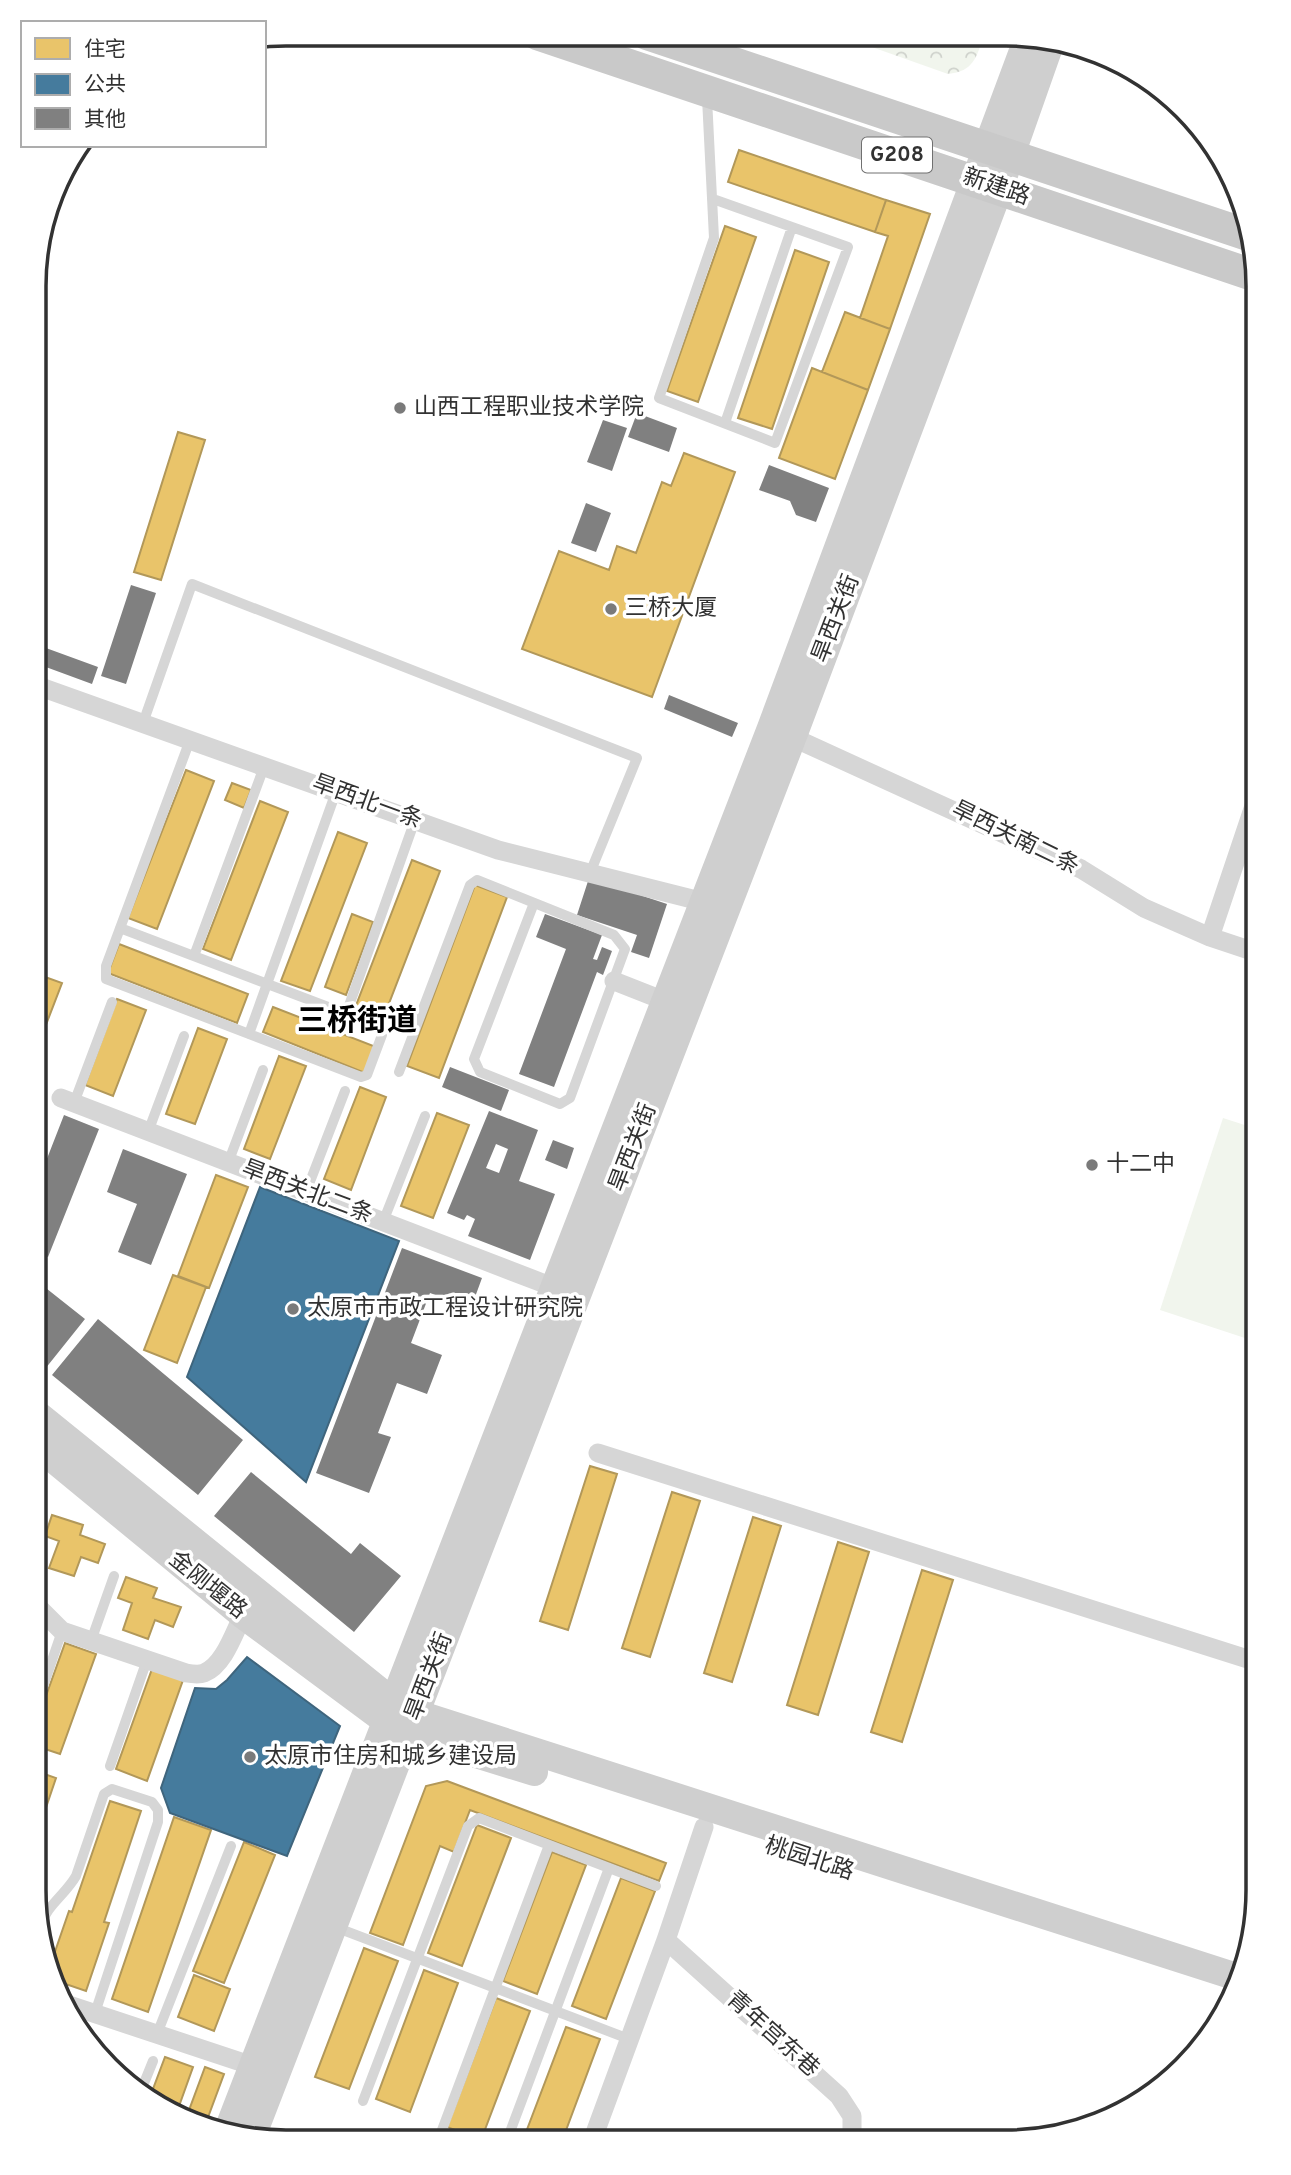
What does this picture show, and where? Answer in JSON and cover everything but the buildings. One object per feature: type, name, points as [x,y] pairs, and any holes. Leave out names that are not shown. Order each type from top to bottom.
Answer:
[{"type":"main road","name":"新建路","points":[[573,46],[1245,272]]},
{"type":"main road","name":"新建路","points":[[683,46],[1239,232]]},
{"type":"main road","points":[[999,151],[1026,47]]},
{"type":"main road","points":[[999,151],[1047,50]]},
{"type":"main road","name":"旱西关街","points":[[231,2123],[401,1718],[782,732],[999,151]]},
{"type":"main road","name":"旱西关街","points":[[256,2127],[334,1927],[401,1718],[553,1287],[676,1005],[704,902],[782,732]]},
{"type":"main road","points":[[46,1422],[401,1718],[1230,1975]]},
{"type":"main road","name":"金刚堰路","points":[[46,1453],[243,1615],[401,1718]]},
{"type":"main road","name":"桃园北路","points":[[401,1718],[704,1827],[1222,1991]]},
{"type":"street","name":"旱西北一条","points":[[46,689],[498,850],[704,902]]},
{"type":"street","name":"旱西关南二条","points":[[782,732],[1069,864],[1144,908],[1210,937],[1246,949]]},
{"type":"street","points":[[1210,937],[1246,831]]},
{"type":"street","points":[[614,981],[676,1005]]},
{"type":"street","name":"旱西关北二条","points":[[67,1101],[553,1287]]},
{"type":"street","points":[[598,1453],[1245,1658]]},
{"type":"street","points":[[46,1616],[62,1630],[186,1673],[202,1675],[221,1657],[243,1615]]},
{"type":"street","points":[[596,2130],[666,1940],[704,1827]]},
{"type":"street","name":"青年宫东巷","points":[[666,1940],[839,2096],[852,2116],[853,2130]]},
{"type":"street","points":[[77,2007],[253,2066]]},
{"type":"lane","points":[[707,91],[714,238],[659,398],[775,443],[848,247],[713,199]]},
{"type":"lane","points":[[725,423],[792,227]]},
{"type":"lane","points":[[143,723],[192,584],[637,758],[590,873]]},
{"type":"lane","points":[[120,928],[381,1027],[382,1035],[367,1075],[362,1077],[106,979],[106,966],[120,928],[190,740]]},
{"type":"lane","points":[[194,956],[264,766]]},
{"type":"lane","points":[[249,1034],[336,792]]},
{"type":"lane","points":[[345,1014],[415,820]]},
{"type":"lane","points":[[399,1072],[470,885],[477,880],[614,935],[625,949],[570,1098],[560,1104],[480,1072],[474,1059],[534,903]]},
{"type":"lane","points":[[67,1101],[112,1002]]},
{"type":"lane","points":[[148,1132],[184,1035]]},
{"type":"lane","points":[[228,1163],[263,1070]]},
{"type":"lane","points":[[306,1192],[345,1091]]},
{"type":"lane","points":[[383,1222],[425,1116]]},
{"type":"lane","points":[[91,1640],[114,1576]]},
{"type":"lane","points":[[46,1677],[62,1630]]},
{"type":"lane","points":[[110,1766],[147,1660]]},
{"type":"lane","points":[[47,1913],[52,1903],[70,1887],[76,1876],[104,1794],[112,1788],[152,1802],[158,1810],[158,1822],[95,2013]]},
{"type":"lane","points":[[363,2101],[468,1826],[479,1818],[656,1886]]},
{"type":"lane","points":[[442,2130],[549,1845]]},
{"type":"lane","points":[[157,2034],[230,1846]]},
{"type":"lane","points":[[511,2130],[609,1868]]},
{"type":"lane","points":[[334,1927],[629,2039]]},
{"type":"lane","points":[[144,2083],[153,2061]]},
{"type":"green space","points":[[869,46],[980,46],[969,66],[948,74]]},
{"type":"green space","points":[[1223,1118],[1245,1125],[1245,1338],[1160,1310]]},
{"type":"place","name":"山西工程职业技术学院","points":[[400,408]]},
{"type":"place","name":"三桥大厦","points":[[611,609]]},
{"type":"place","name":"十二中","points":[[1092,1165]]},
{"type":"place","name":"太原市市政工程设计研究院","points":[[293,1309]]},
{"type":"place","name":"太原市住房和城乡建设局","points":[[250,1757]]},
{"type":"district","name":"三桥街道","points":[[357,1022]]}]
